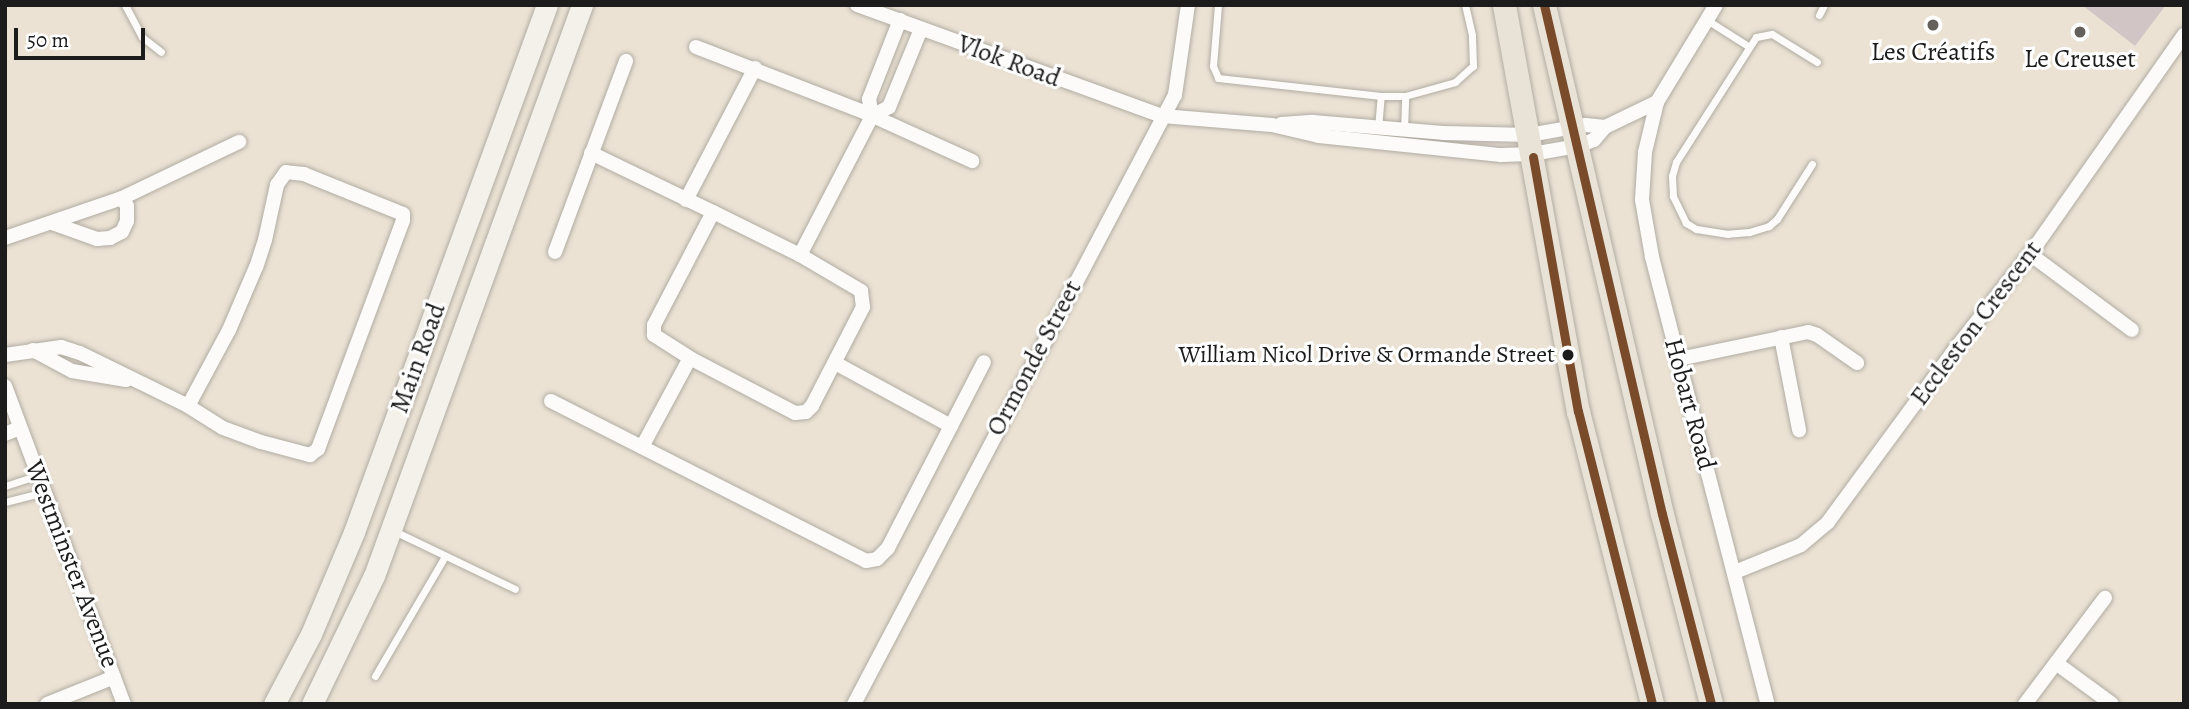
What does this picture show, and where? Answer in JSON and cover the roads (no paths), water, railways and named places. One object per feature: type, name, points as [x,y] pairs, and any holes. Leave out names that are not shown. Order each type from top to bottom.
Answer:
[{"type":"main road","name":"Main Road","points":[[274,704],[311,634],[354,531],[547,5]]},
{"type":"main road","name":"Main Road","points":[[312,704],[374,576],[582,5]]},
{"type":"main road","points":[[1504,5],[1578,411],[1652,704]]},
{"type":"main road","points":[[1544,5],[1662,514],[1711,704]]},
{"type":"street","name":"Vlok Road","points":[[858,5],[1162,116],[1272,125]]},
{"type":"street","name":"Ormonde Street","points":[[854,704],[1178,88],[1188,5]]},
{"type":"street","name":"Hobart Road","points":[[1716,5],[1657,102],[1645,152],[1642,200],[1652,257],[1768,704]]},
{"type":"street","points":[[872,116],[869,99],[900,20]]},
{"type":"street","points":[[800,255],[872,116],[889,107],[921,29]]},
{"type":"street","name":"Eccleston Crescent","points":[[1735,572],[1801,545],[1828,522],[1956,348],[2030,254],[2184,35]]},
{"type":"street","points":[[696,47],[872,116],[971,161]]},
{"type":"street","points":[[555,252],[626,61]]},
{"type":"street","points":[[686,200],[755,68]]},
{"type":"street","points":[[1272,125],[1319,136],[1481,153],[1575,136],[1594,140],[1605,127],[1657,102]]},
{"type":"street","points":[[1272,125],[1313,122],[1498,136],[1530,144]]},
{"type":"street","points":[[5,238],[122,198],[239,142]]},
{"type":"street","points":[[591,153],[686,200],[713,212],[800,255],[863,295],[863,307],[812,406],[799,413],[657,339],[654,325],[713,212]]},
{"type":"street","points":[[5,355],[33,350],[72,371],[135,382],[188,406],[233,432],[302,454],[316,453],[403,214],[304,174],[286,172],[277,185],[256,267],[224,340],[188,406]]},
{"type":"street","points":[[52,222],[97,239],[110,238],[122,232],[127,221],[127,206],[122,198]]},
{"type":"street","points":[[2030,254],[2132,330]]},
{"type":"street","points":[[1679,359],[1781,337],[1813,333],[1857,363]]},
{"type":"street","points":[[1781,337],[1799,430]]},
{"type":"street","points":[[642,447],[690,358]]},
{"type":"street","points":[[551,401],[866,561],[877,559],[888,548],[984,362]]},
{"type":"street","points":[[835,363],[951,426]]},
{"type":"street","name":"Westminster Avenue","points":[[5,386],[124,704]]},
{"type":"street","points":[[5,434],[20,428]]},
{"type":"street","points":[[2024,703],[2105,598]]},
{"type":"street","points":[[2056,663],[2112,704]]},
{"type":"street","points":[[47,704],[114,677]]},
{"type":"lane","points":[[125,5],[142,37],[161,52]]},
{"type":"lane","points":[[1218,5],[1213,66],[1218,78],[1381,96],[1405,96],[1454,82],[1473,66],[1472,35],[1465,5]]},
{"type":"lane","points":[[1819,15],[1824,5]]},
{"type":"lane","points":[[1707,20],[1748,46]]},
{"type":"lane","points":[[1812,164],[1785,210],[1769,226],[1728,234],[1707,232],[1686,222],[1673,196],[1672,176],[1676,162],[1756,37],[1772,34],[1817,62]]},
{"type":"lane","points":[[1377,142],[1381,96]]},
{"type":"lane","points":[[1403,145],[1405,96]]},
{"type":"lane","points":[[5,486],[38,475]]},
{"type":"lane","points":[[5,502],[44,492]]},
{"type":"lane","points":[[390,529],[515,589]]},
{"type":"lane","points":[[375,676],[445,556]]},
{"type":"place","name":"Les Créatifs","points":[[1933,25]]},
{"type":"place","name":"Le Creuset","points":[[2080,32]]},
{"type":"place","name":"William Nicol Drive & Ormande Street","points":[[1568,355]]}]
